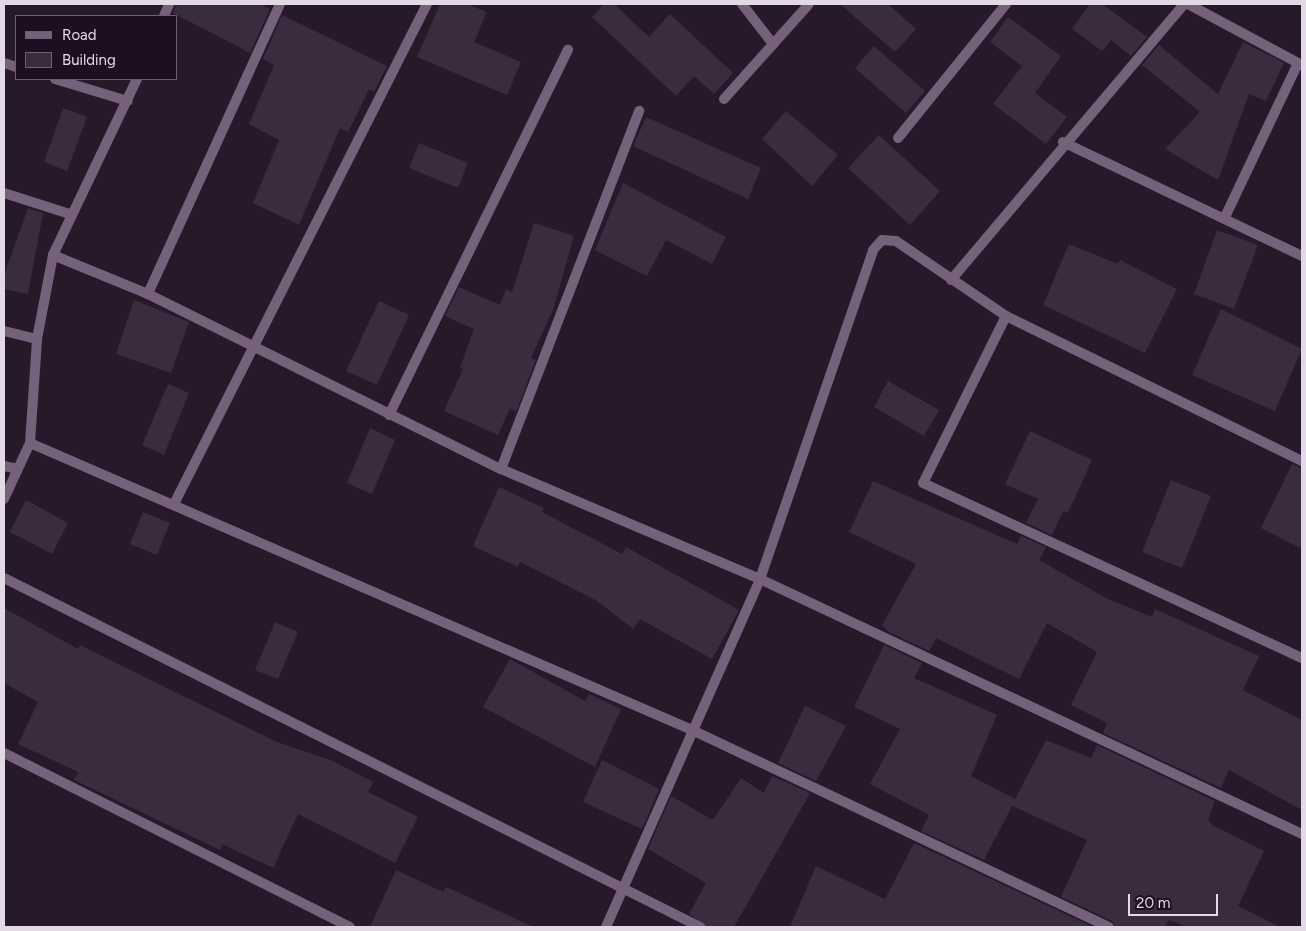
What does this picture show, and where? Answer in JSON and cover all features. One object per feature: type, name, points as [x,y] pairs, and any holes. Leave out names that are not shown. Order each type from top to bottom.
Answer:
[{"type":"street","points":[[148,294],[280,4]]},
{"type":"street","points":[[174,504],[427,4]]},
{"type":"street","points":[[742,4],[773,44]]},
{"type":"street","points":[[724,99],[809,4]]},
{"type":"street","points":[[898,138],[1006,4]]},
{"type":"street","points":[[950,280],[1063,142],[1184,4]]},
{"type":"street","points":[[1188,4],[1300,64],[1225,217]]},
{"type":"street","points":[[389,415],[568,50]]},
{"type":"street","points":[[58,80],[128,101]]},
{"type":"street","points":[[4,499],[30,443],[37,339],[53,255],[70,214],[128,101],[137,80]]},
{"type":"street","points":[[501,468],[639,111]]},
{"type":"street","points":[[1063,142],[1225,217],[1302,256]]},
{"type":"street","points":[[4,193],[70,214]]},
{"type":"street","points":[[606,927],[624,891],[692,730],[760,579],[873,250],[882,240],[896,241],[950,280],[1006,316],[1302,460]]},
{"type":"street","points":[[53,255],[148,294],[389,415],[501,468],[760,579],[1302,834]]},
{"type":"street","points":[[1006,316],[923,483],[1302,658]]},
{"type":"street","points":[[4,331],[37,339]]},
{"type":"street","points":[[30,443],[692,730],[1109,927]]},
{"type":"street","points":[[4,466],[18,469]]},
{"type":"street","points":[[4,578],[624,891],[700,927]]},
{"type":"street","points":[[4,753],[350,927]]},
{"type":"building","points":[[176,4],[260,4],[270,9],[250,53],[173,13]]},
{"type":"building","points":[[440,4],[467,4],[487,12],[474,42],[521,62],[507,95],[417,57]]},
{"type":"building","points":[[604,4],[614,4],[649,37],[670,14],[733,73],[714,94],[694,76],[676,96],[592,17]]},
{"type":"building","points":[[840,4],[888,4],[916,29],[895,52]]},
{"type":"building","points":[[1090,4],[1102,4],[1147,37],[1131,56],[1111,40],[1102,51],[1072,29]]},
{"type":"building","points":[[282,15],[387,66],[374,92],[369,89],[348,132],[340,128],[299,225],[253,203],[279,140],[249,124],[274,65],[263,59]]},
{"type":"building","points":[[1008,17],[1061,56],[1035,93],[1067,117],[1046,144],[993,104],[1022,66],[990,42]]},
{"type":"building","points":[[1243,42],[1284,63],[1266,101],[1249,94],[1218,180],[1165,149],[1200,112],[1142,65],[1159,45],[1218,94]]},
{"type":"building","points":[[874,46],[925,91],[906,113],[855,68]]},
{"type":"building","points":[[63,108],[87,117],[67,171],[44,162]]},
{"type":"building","points":[[786,111],[838,155],[812,186],[762,139]]},
{"type":"building","points":[[646,117],[761,168],[748,199],[633,146]]},
{"type":"building","points":[[879,135],[940,191],[910,225],[848,168]]},
{"type":"building","points":[[419,143],[468,163],[458,188],[409,168]]},
{"type":"building","points":[[623,183],[726,237],[712,264],[666,240],[647,276],[595,250]]},
{"type":"building","points":[[28,208],[43,213],[28,294],[4,289],[4,275]]},
{"type":"building","points":[[534,223],[574,236],[553,310],[531,358],[536,360],[516,412],[510,408],[498,435],[444,411],[463,369],[460,368],[474,329],[445,316],[459,287],[500,305],[506,289],[512,292]]},
{"type":"building","points":[[1217,230],[1258,245],[1234,309],[1194,294]]},
{"type":"building","points":[[1069,244],[1118,264],[1120,260],[1177,289],[1145,353],[1043,305]]},
{"type":"building","points":[[134,300],[189,322],[171,373],[116,354]]},
{"type":"building","points":[[379,301],[409,315],[377,385],[346,371]]},
{"type":"building","points":[[1221,309],[1302,349],[1275,411],[1192,375]]},
{"type":"building","points":[[888,381],[939,410],[924,436],[874,407]]},
{"type":"building","points":[[168,384],[189,393],[164,455],[142,445]]},
{"type":"building","points":[[370,428],[395,440],[372,494],[347,483]]},
{"type":"building","points":[[1030,431],[1092,460],[1068,513],[1063,511],[1052,535],[1026,523],[1038,499],[1005,484]]},
{"type":"building","points":[[1292,464],[1302,468],[1302,549],[1261,528]]},
{"type":"building","points":[[1171,480],[1211,496],[1182,568],[1142,552]]},
{"type":"building","points":[[873,481],[1017,544],[1021,536],[1046,547],[1039,560],[1106,598],[1152,617],[1155,609],[1259,656],[1243,690],[1302,720],[1302,810],[1229,770],[1221,788],[1103,733],[1107,723],[1071,705],[1097,652],[1047,623],[1019,679],[936,638],[929,651],[889,632],[882,625],[916,564],[849,532]]},
{"type":"building","points":[[499,487],[544,508],[542,512],[622,554],[626,547],[739,610],[712,659],[640,619],[633,629],[597,601],[520,562],[518,567],[473,546]]},
{"type":"building","points":[[26,500],[68,523],[52,554],[10,532]]},
{"type":"building","points":[[143,512],[170,523],[157,555],[130,544]]},
{"type":"building","points":[[4,608],[78,649],[80,645],[277,742],[333,761],[373,782],[368,792],[418,817],[395,863],[298,814],[273,868],[222,844],[220,850],[74,780],[78,772],[18,744],[38,702],[4,683]]},
{"type":"building","points":[[275,622],[298,632],[278,679],[255,670]]},
{"type":"building","points":[[884,645],[922,663],[914,678],[997,715],[971,776],[1015,799],[1046,740],[1091,758],[1097,745],[1215,801],[1208,819],[1212,825],[1264,851],[1238,906],[1280,927],[1187,927],[1169,920],[1165,927],[1116,927],[1112,921],[1061,897],[1087,840],[1012,806],[984,860],[921,831],[929,815],[870,784],[900,729],[854,707]]},
{"type":"building","points":[[510,659],[585,701],[589,694],[621,709],[595,767],[483,707]]},
{"type":"building","points":[[805,706],[846,726],[816,781],[778,763]]},
{"type":"building","points":[[602,760],[659,789],[642,829],[583,802]]},
{"type":"building","points":[[772,776],[810,793],[734,927],[707,927],[689,914],[706,883],[648,849],[671,796],[713,820],[741,778],[764,793]]},
{"type":"building","points":[[914,843],[1093,927],[790,927],[816,866],[885,899]]},
{"type":"building","points":[[396,870],[443,892],[446,887],[534,927],[370,927]]}]
